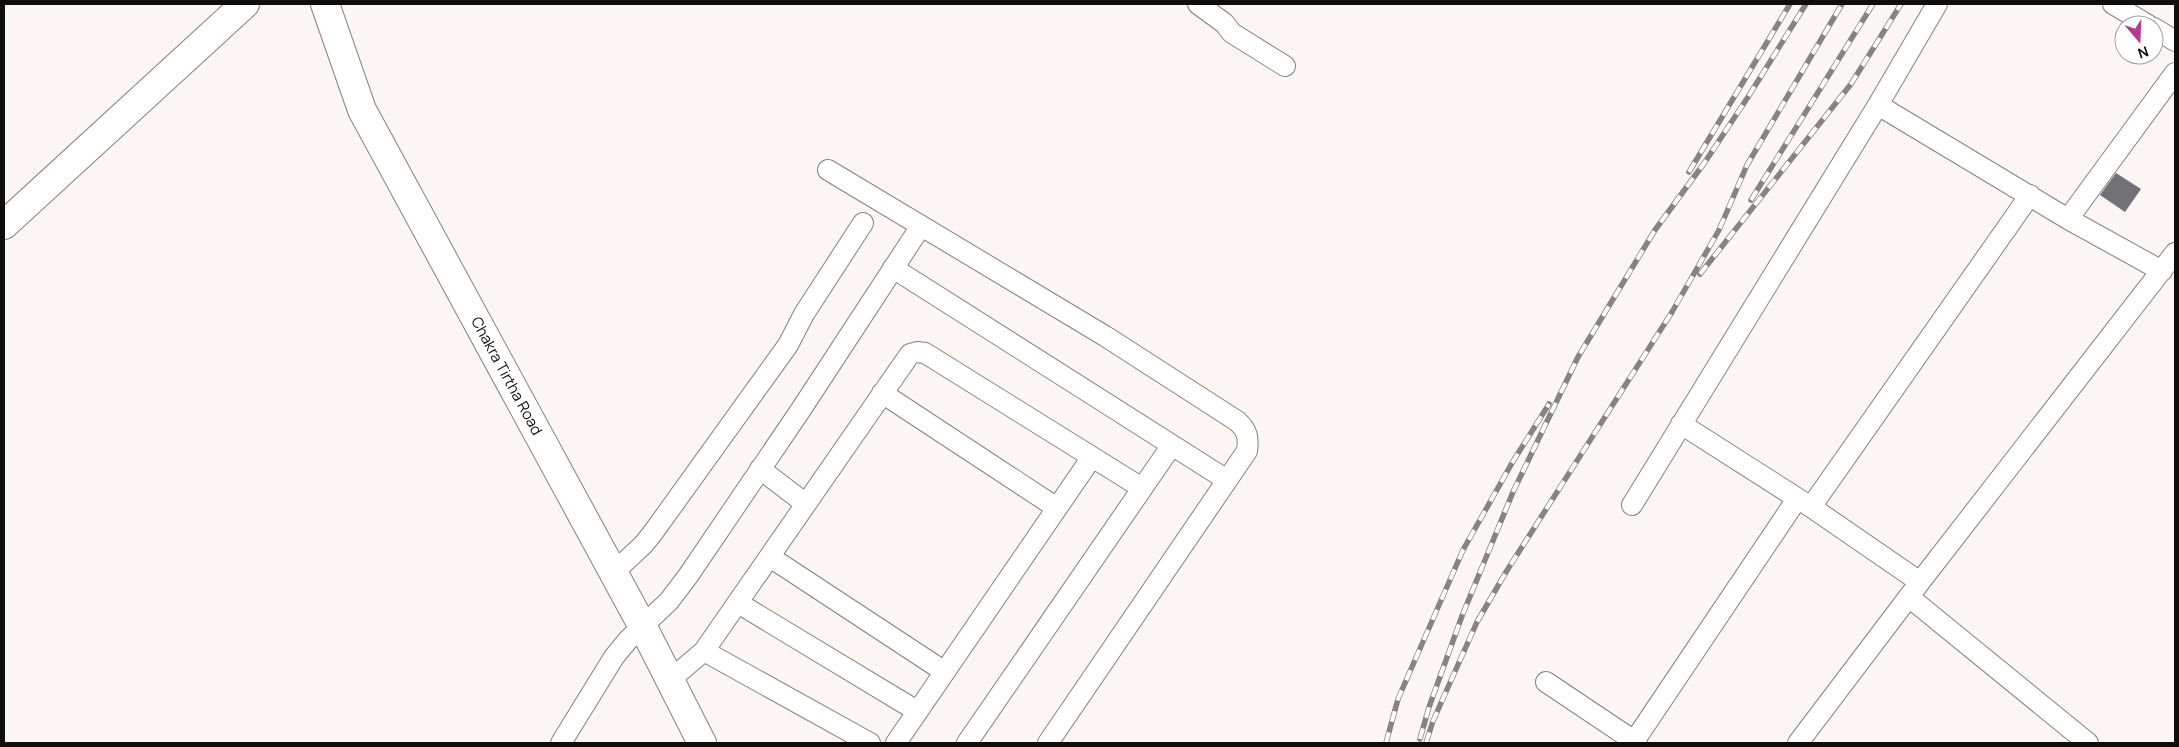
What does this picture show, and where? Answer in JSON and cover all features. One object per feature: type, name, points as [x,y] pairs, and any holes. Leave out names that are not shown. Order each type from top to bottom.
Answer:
[{"type":"main road","points":[[4,225],[245,4]]},
{"type":"main road","name":"Chakra Tirtha Road","points":[[325,4],[362,110],[644,627],[702,743]]},
{"type":"street","points":[[1198,4],[1224,22],[1232,33],[1284,66]]},
{"type":"street","points":[[1632,505],[1878,106],[1937,4]]},
{"type":"street","points":[[2113,4],[2131,15]]},
{"type":"street","points":[[2164,34],[2175,41]]},
{"type":"street","points":[[2068,219],[2175,73]]},
{"type":"street","points":[[1878,106],[2068,219],[2162,271]]},
{"type":"street","points":[[828,170],[1105,336],[1245,428],[1248,439],[1247,451],[1048,743]]},
{"type":"street","points":[[1546,682],[1635,743],[1804,503],[2030,195]]},
{"type":"street","points":[[614,572],[648,540],[788,344],[804,314],[862,223]]},
{"type":"street","points":[[561,743],[614,657],[628,640],[644,627],[669,601],[688,576],[921,226]]},
{"type":"street","points":[[1798,743],[1914,589],[2175,253]]},
{"type":"street","points":[[893,268],[1227,480]]},
{"type":"street","points":[[670,680],[704,650],[910,354],[917,352],[925,353],[1142,488]]},
{"type":"street","points":[[882,393],[1057,508]]},
{"type":"street","points":[[1681,424],[1804,503],[1914,589],[2088,743]]},
{"type":"street","points":[[967,743],[1172,445]]},
{"type":"street","points":[[896,743],[1092,457]]},
{"type":"street","points":[[760,469],[806,504]]},
{"type":"street","points":[[770,557],[945,672]]},
{"type":"street","points":[[738,603],[918,711]]},
{"type":"street","points":[[704,650],[870,743]]},
{"type":"building","points":[[2116,173],[2141,189],[2125,212],[2100,195]]},
{"type":"railway","points":[[1689,172],[1790,4]]},
{"type":"railway","points":[[1420,739],[1429,707],[1462,616],[1513,492],[1578,357],[1655,230],[1705,162],[1806,4]]},
{"type":"railway","points":[[1426,743],[1433,721],[1477,622],[1506,572],[1672,312],[1719,230],[1747,165],[1842,4]]},
{"type":"railway","points":[[1751,200],[1873,4]]},
{"type":"railway","points":[[1700,274],[1851,84],[1901,4]]},
{"type":"railway","points":[[1386,743],[1398,699],[1463,550],[1512,463],[1549,404]]}]
